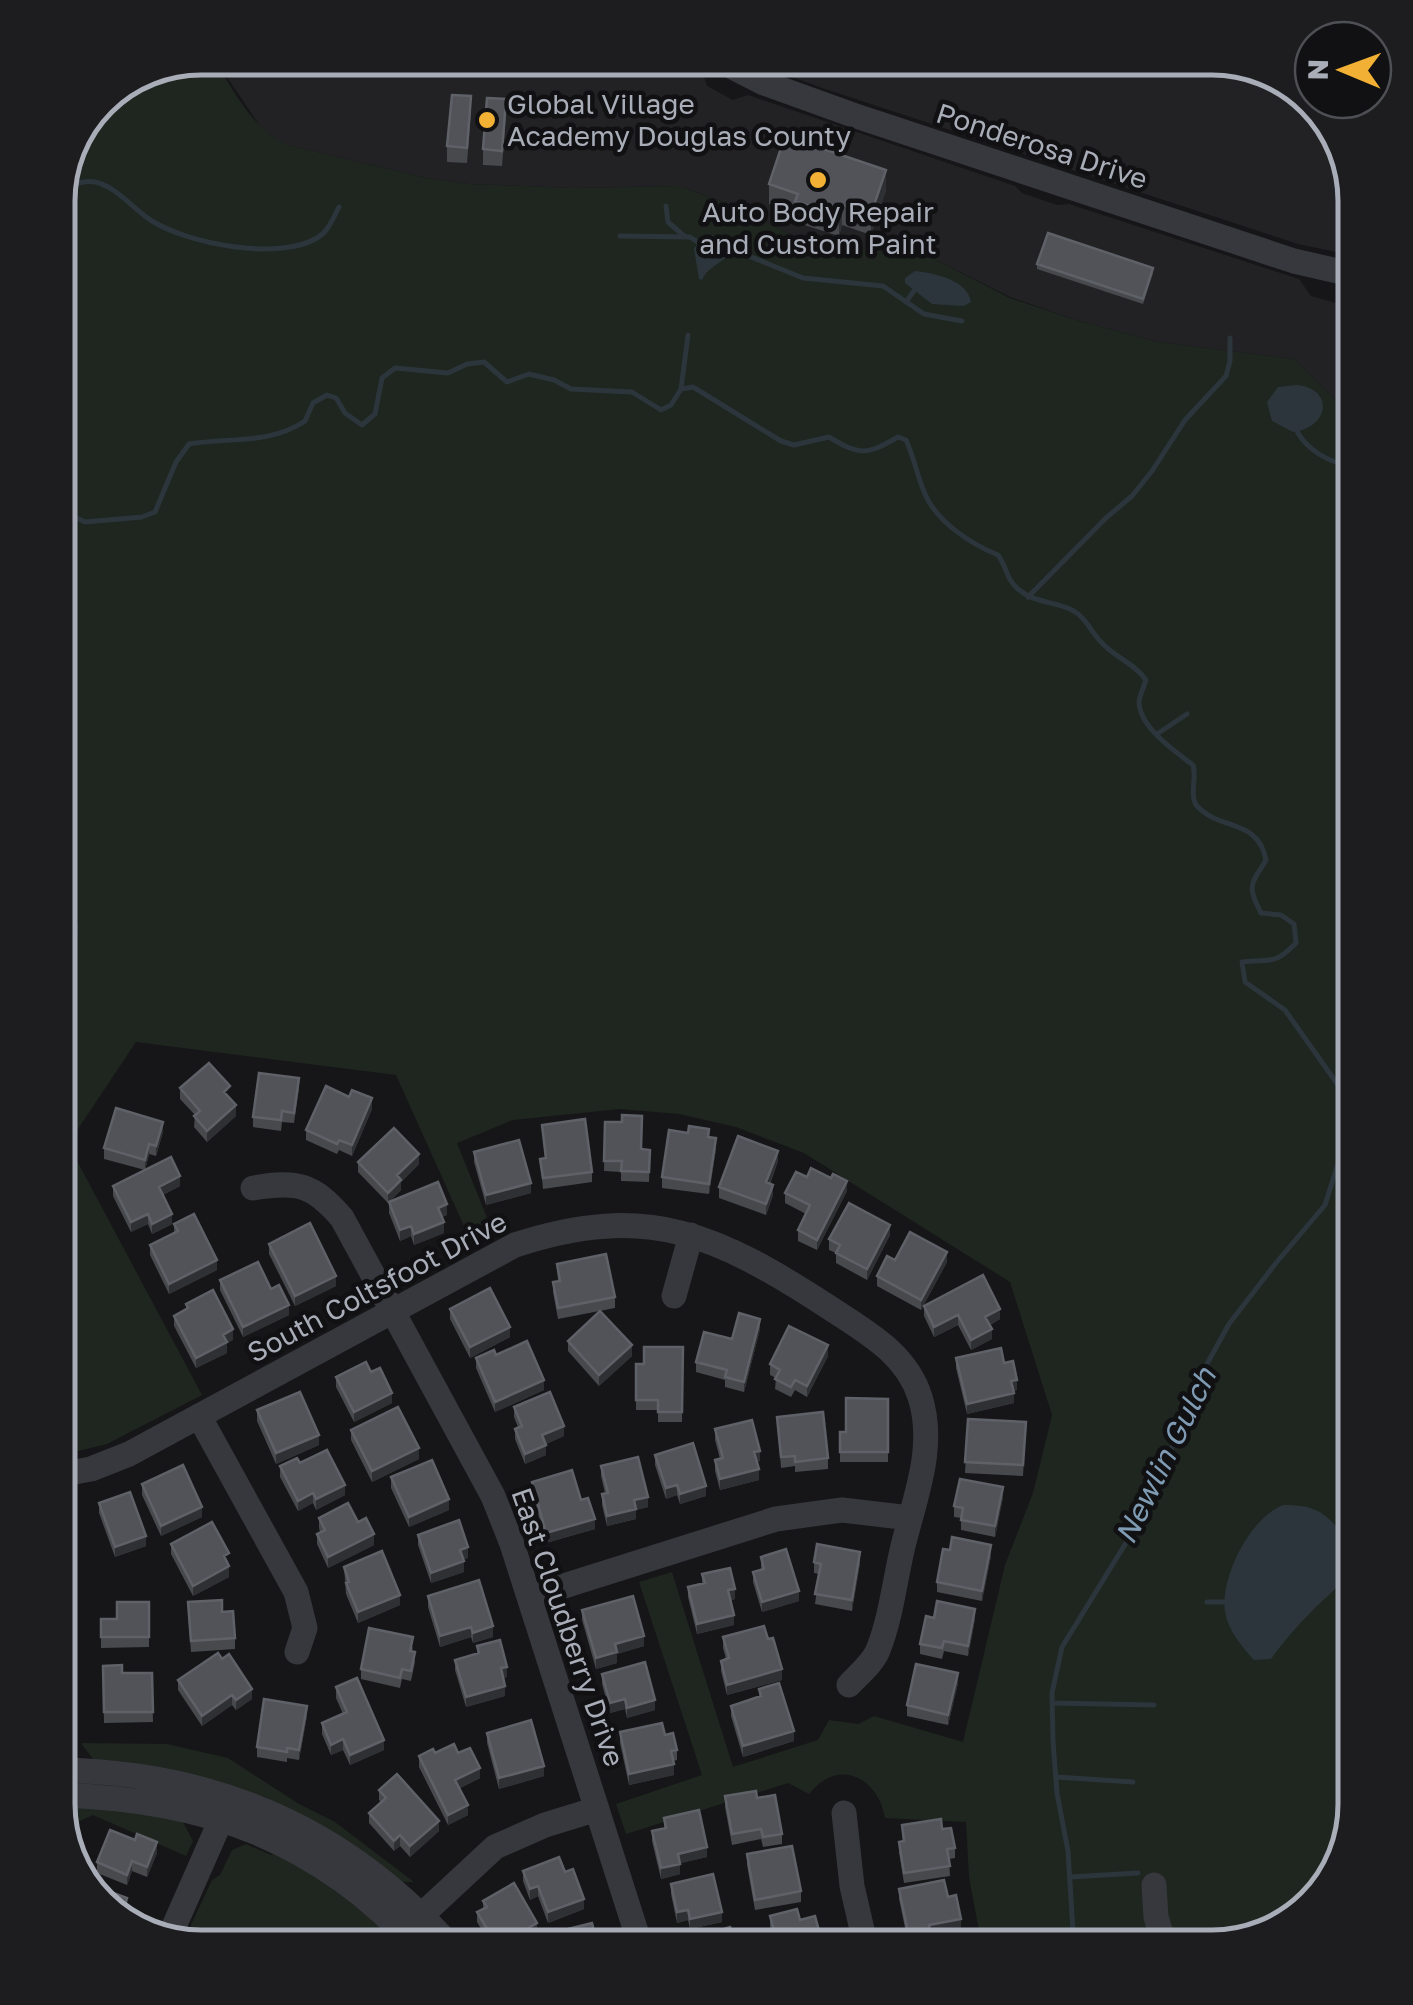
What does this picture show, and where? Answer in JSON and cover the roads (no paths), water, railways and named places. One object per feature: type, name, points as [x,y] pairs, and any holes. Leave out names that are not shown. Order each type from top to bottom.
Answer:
[{"type":"street","name":"Ponderosa Drive","points":[[751,75],[865,120],[1294,261],[1338,272]]},
{"type":"street","name":"East Cloudberry Drive","points":[[253,1188],[298,1184],[332,1206],[350,1232],[493,1496],[636,1930]]},
{"type":"street","name":"South Coltsfoot Drive","points":[[75,1473],[116,1460],[516,1244],[553,1234],[614,1226],[691,1235],[730,1248],[771,1270],[876,1338],[902,1363],[917,1388],[926,1428],[924,1465],[877,1653],[849,1685]]},
{"type":"street","points":[[674,1296],[691,1235]]},
{"type":"street","points":[[200,1416],[302,1607],[305,1628],[298,1652]]},
{"type":"street","points":[[529,1596],[776,1519],[842,1510],[910,1518]]},
{"type":"street","points":[[75,1782],[146,1776],[227,1808],[274,1814],[334,1846],[381,1879],[413,1930]]},
{"type":"street","points":[[174,1927],[227,1808]]},
{"type":"street","points":[[416,1930],[494,1847],[597,1809]]},
{"type":"street","points":[[844,1813],[852,1886],[862,1930]]},
{"type":"street","points":[[1154,1885],[1160,1930]]},
{"type":"waterway","points":[[76,184],[95,182],[110,188],[168,229],[234,247],[301,245],[328,228],[339,207]]},
{"type":"waterway","points":[[666,206],[668,222],[684,236]]},
{"type":"waterway","points":[[620,236],[690,237],[704,246]]},
{"type":"waterway","points":[[726,250],[803,278],[883,286],[924,314],[962,321]]},
{"type":"waterway","points":[[906,302],[918,285]]},
{"type":"waterway","points":[[681,389],[688,335]]},
{"type":"waterway","points":[[1028,597],[1132,496],[1152,471],[1185,420],[1226,376],[1230,338]]},
{"type":"waterway","points":[[75,517],[85,522],[142,517],[155,512],[176,462],[189,444],[277,434],[305,421],[313,403],[327,395],[336,398],[345,413],[362,425],[375,414],[382,378],[395,368],[448,373],[467,364],[484,362],[507,382],[529,374],[571,389],[632,392],[661,410],[671,405],[681,389],[693,387],[781,441],[794,445],[829,437],[864,451],[898,437],[906,440],[925,494],[938,514],[966,538],[998,555],[1018,589],[1030,597],[1076,612],[1108,649],[1141,674],[1146,680],[1139,700],[1141,713],[1160,739],[1193,765],[1197,806],[1206,814],[1247,831],[1262,847],[1266,860],[1254,879],[1253,895],[1261,913],[1281,915],[1294,924],[1296,943],[1276,959],[1242,962],[1245,982],[1285,1010],[1338,1085]]},
{"type":"waterway","points":[[1295,426],[1305,442],[1338,463]]},
{"type":"waterway","points":[[1157,734],[1187,714]]},
{"type":"waterway","name":"Newlin Gulch","points":[[1073,1930],[1068,1851],[1053,1742],[1052,1693],[1062,1647],[1148,1507],[1202,1373],[1229,1324],[1325,1205],[1338,1163]]},
{"type":"waterway","points":[[1207,1602],[1229,1602]]},
{"type":"waterway","points":[[1052,1703],[1154,1705]]},
{"type":"waterway","points":[[1056,1777],[1133,1782]]},
{"type":"waterway","points":[[1071,1877],[1138,1873]]},
{"type":"place","name":"Global Village Academy Douglas County","points":[[487,120]]},
{"type":"place","name":"Auto Body Repair and Custom Paint","points":[[818,180]]}]
